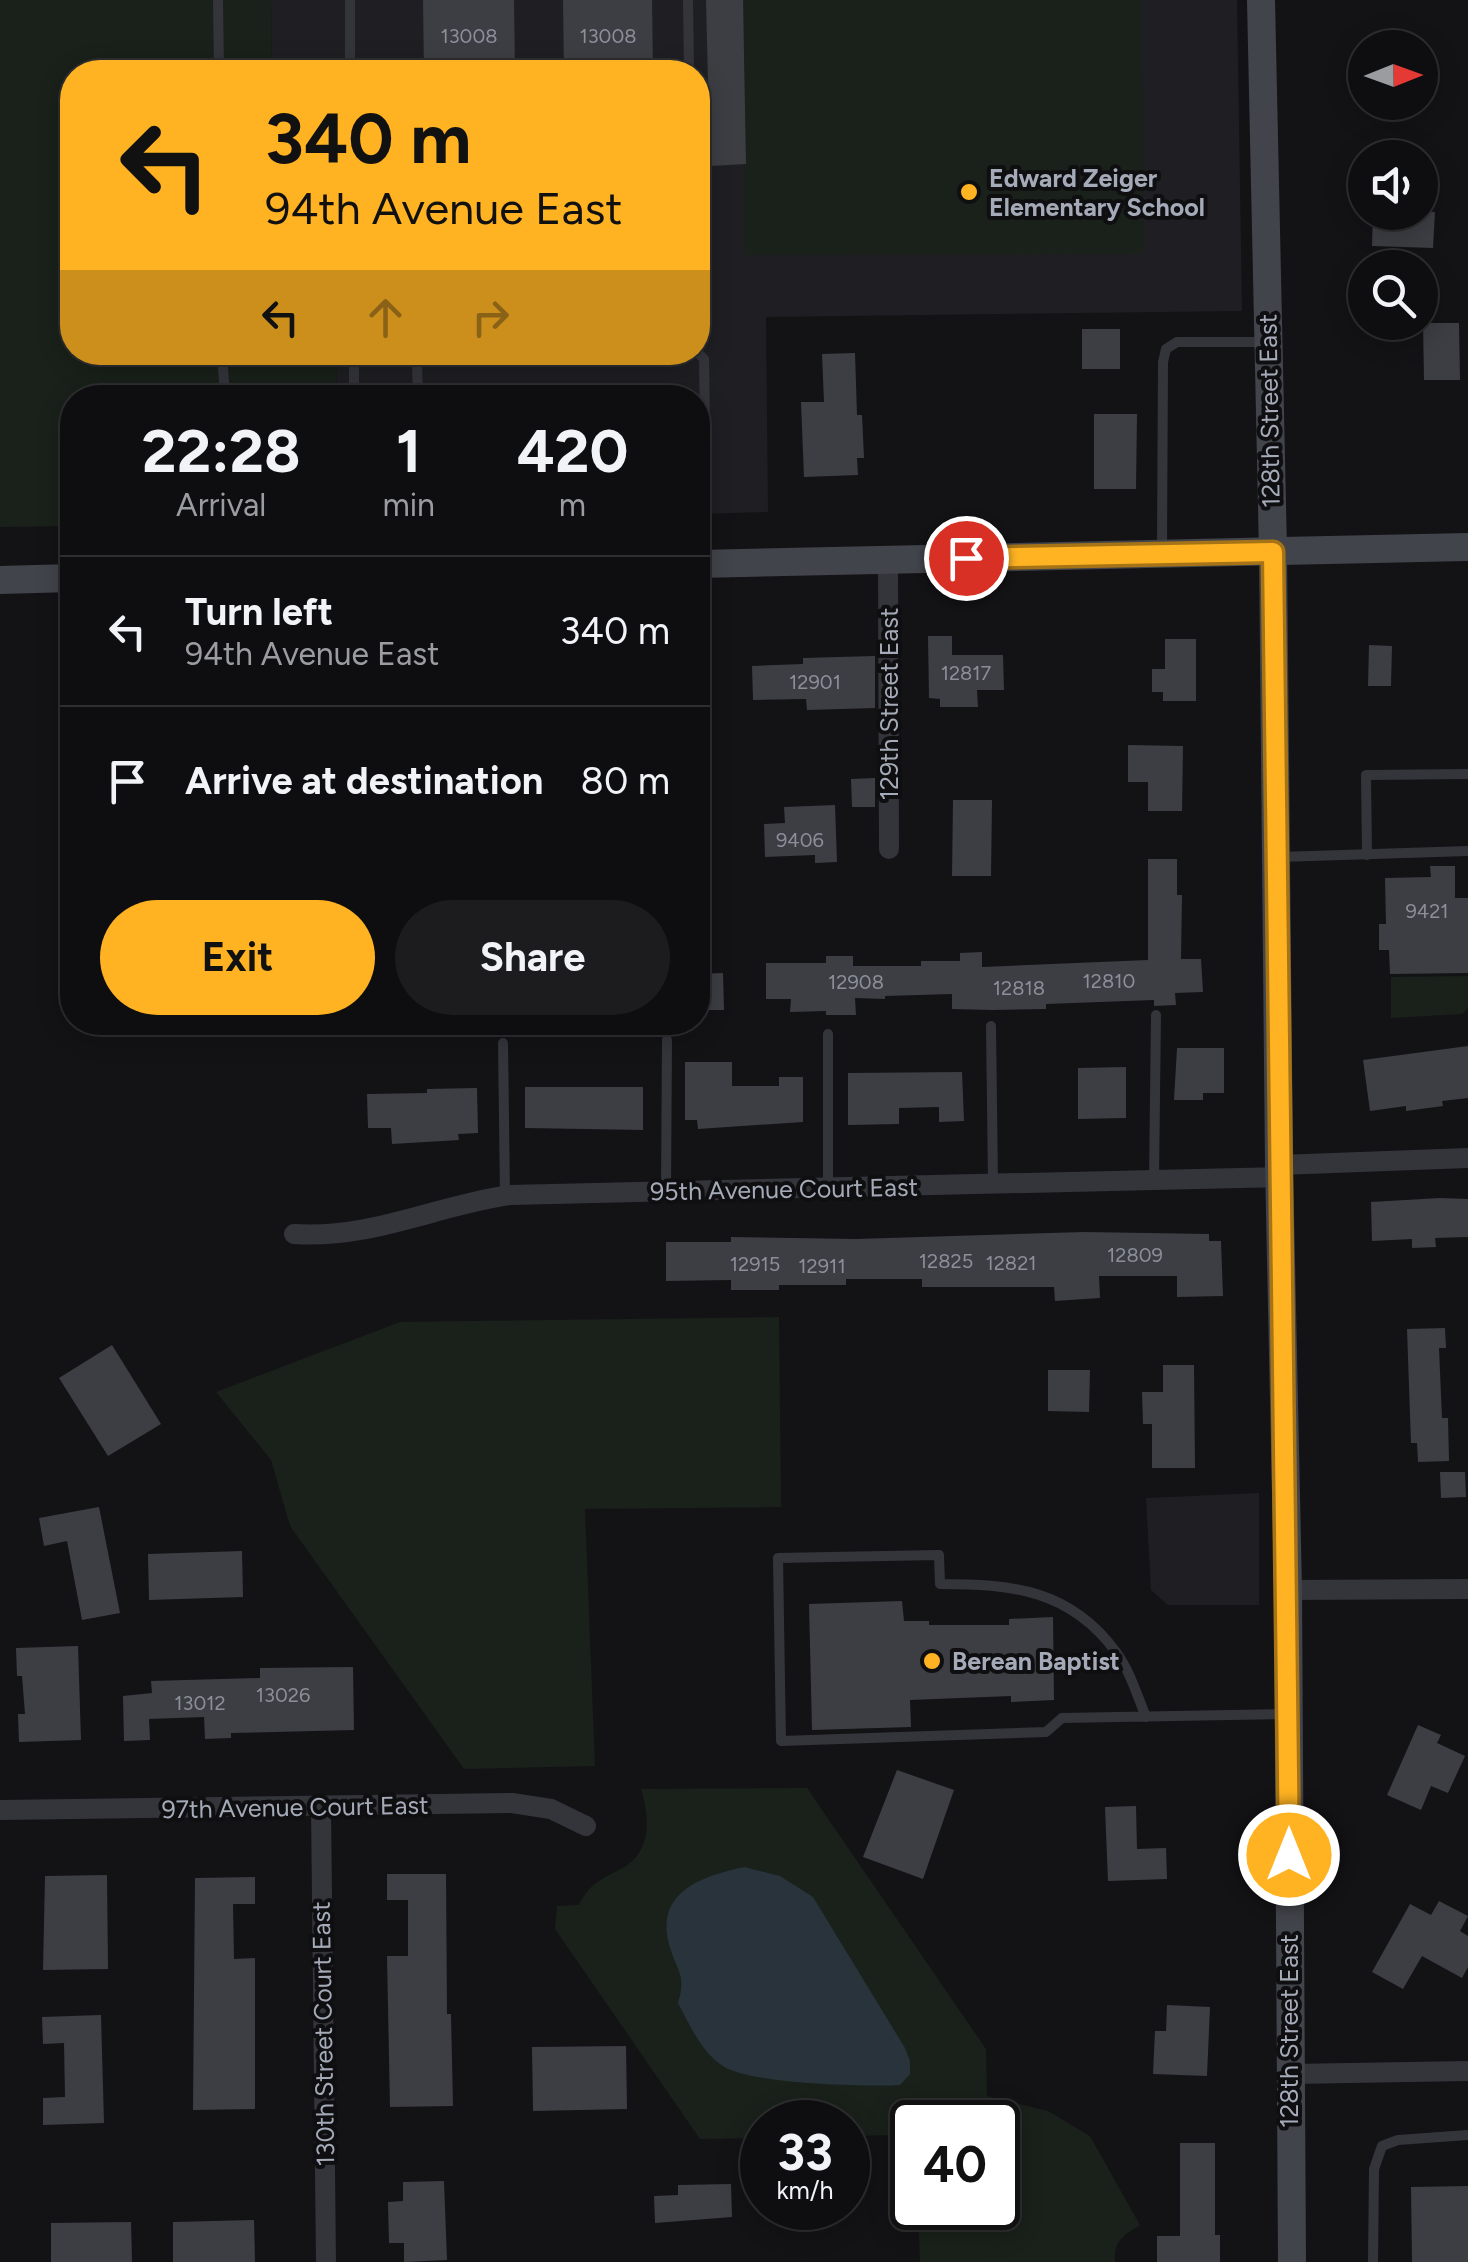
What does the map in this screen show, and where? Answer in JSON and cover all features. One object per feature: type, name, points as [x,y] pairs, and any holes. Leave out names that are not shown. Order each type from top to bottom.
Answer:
[{"type":"street","name":"128th Street East","points":[[1261,0],[1288,1590],[1292,2262]]},
{"type":"street","points":[[710,564],[1468,547]]},
{"type":"street","name":"129th Street East","points":[[888,560],[889,848]]},
{"type":"street","points":[[0,580],[60,578]]},
{"type":"street","name":"95th Avenue Court East","points":[[294,1234],[350,1234],[385,1228],[470,1202],[505,1196],[1154,1180],[1468,1158]]},
{"type":"street","points":[[1288,1590],[1468,1589]]},
{"type":"street","name":"97th Avenue Court East","points":[[0,1810],[512,1803],[552,1809],[586,1826]]},
{"type":"street","name":"130th Street Court East","points":[[321,1807],[326,2262]]},
{"type":"street","points":[[1290,2074],[1468,2071]]},
{"type":"lane","points":[[218,0],[218,60]]},
{"type":"lane","points":[[350,0],[350,60]]},
{"type":"lane","points":[[688,0],[689,60]]},
{"type":"lane","points":[[1162,554],[1166,349],[1177,342],[1267,342]]},
{"type":"lane","points":[[1367,854],[1366,776],[1468,774]]},
{"type":"lane","points":[[1276,858],[1468,852]]},
{"type":"lane","points":[[1154,1180],[1156,1015]]},
{"type":"lane","points":[[991,1026],[993,1184]]},
{"type":"lane","points":[[828,1034],[828,1188]]},
{"type":"lane","points":[[666,1040],[666,1192]]},
{"type":"lane","points":[[503,1043],[505,1196]]},
{"type":"lane","points":[[1146,1717],[1128,1672],[1101,1634],[1074,1612],[1044,1596],[998,1584],[940,1584],[940,1555],[778,1558],[781,1740],[1046,1732],[1062,1718],[1146,1717],[1288,1714]]},
{"type":"lane","points":[[1373,2262],[1374,2169],[1382,2146],[1398,2140],[1468,2135]]},
{"type":"shaded area","points":[[0,0],[271,0],[272,60],[60,60],[60,365],[336,365],[337,385],[60,385],[60,526],[0,527]]},
{"type":"shaded area","name":"Edward Zeiger Elementary School","points":[[271,0],[1237,0],[1242,311],[766,317],[768,512],[710,514],[710,385],[337,385],[336,365],[710,365],[710,60],[272,60]]},
{"type":"shaded area","points":[[744,0],[1142,0],[1143,254],[745,255]]},
{"type":"shaded area","points":[[1468,976],[1468,1008],[1462,1014],[1391,1018],[1391,977]]},
{"type":"shaded area","points":[[779,1317],[781,1507],[585,1509],[595,1766],[464,1769],[290,1526],[271,1460],[216,1392],[400,1322]]},
{"type":"shaded area","points":[[1259,1493],[1259,1605],[1168,1605],[1151,1590],[1146,1498]]},
{"type":"shaded area","points":[[807,1788],[986,2049],[987,2096],[1003,2100],[890,2100],[890,2135],[870,2136],[870,2100],[740,2100],[740,2138],[700,2139],[555,1929],[557,1906],[579,1905],[601,1879],[638,1854],[647,1823],[641,1789]]},
{"type":"shaded area","points":[[744,1867],[780,1876],[813,1897],[905,2048],[910,2074],[900,2085],[835,2085],[757,2077],[723,2066],[702,2046],[678,2003],[681,1978],[669,1944],[669,1911],[686,1889]]},
{"type":"shaded area","points":[[1020,2104],[1048,2111],[1090,2136],[1140,2225],[1121,2239],[1115,2262],[920,2262],[919,2230],[1020,2230]]},
{"type":"building","points":[[423,0],[514,0],[515,60],[424,60]]},
{"type":"building","points":[[563,0],[652,0],[653,60],[564,60]]},
{"type":"building","points":[[706,0],[743,0],[746,164],[710,166]]},
{"type":"building","points":[[1372,230],[1434,230],[1433,248],[1372,246]]},
{"type":"building","points":[[1438,323],[1459,323],[1460,380],[1424,380],[1423,340],[1438,340]]},
{"type":"building","points":[[1082,329],[1120,329],[1120,369],[1082,369]]},
{"type":"building","points":[[855,353],[857,415],[862,415],[864,458],[857,458],[858,475],[804,477],[801,402],[824,402],[822,354]]},
{"type":"building","points":[[1094,414],[1137,414],[1136,489],[1094,489]]},
{"type":"building","points":[[928,636],[952,636],[952,655],[1003,655],[1004,690],[977,690],[978,707],[940,707],[940,699],[929,698]]},
{"type":"building","points":[[1165,639],[1196,639],[1196,701],[1163,701],[1163,692],[1152,692],[1152,669],[1165,669]]},
{"type":"building","points":[[1369,645],[1392,646],[1391,686],[1368,686]]},
{"type":"building","points":[[875,656],[875,708],[807,710],[806,699],[753,700],[752,666],[803,664],[803,658]]},
{"type":"building","points":[[1128,745],[1183,746],[1182,811],[1148,811],[1148,782],[1128,782]]},
{"type":"building","points":[[875,778],[875,807],[852,807],[851,779]]},
{"type":"building","points":[[953,800],[992,800],[991,876],[952,876]]},
{"type":"building","points":[[835,805],[837,862],[815,863],[815,855],[765,857],[764,824],[785,823],[784,807]]},
{"type":"building","points":[[1148,859],[1177,859],[1177,895],[1182,895],[1181,959],[1201,959],[1203,992],[1175,993],[1176,1005],[1154,1006],[1154,1000],[1046,1004],[1046,1009],[952,1009],[952,994],[855,998],[856,1015],[826,1015],[826,1011],[790,1012],[791,999],[766,999],[766,963],[826,963],[826,956],[853,956],[853,966],[921,966],[921,961],[960,961],[960,953],[982,952],[982,967],[1148,960]]},
{"type":"building","points":[[1430,866],[1455,866],[1455,898],[1468,898],[1468,973],[1390,974],[1389,950],[1379,950],[1379,924],[1386,924],[1385,878],[1431,877]]},
{"type":"building","points":[[723,973],[724,1010],[710,1010],[710,974]]},
{"type":"building","points":[[1468,1046],[1468,1098],[1406,1111],[1406,1106],[1370,1111],[1363,1060]]},
{"type":"building","points":[[1177,1048],[1224,1048],[1224,1093],[1203,1093],[1203,1100],[1174,1100]]},
{"type":"building","points":[[685,1062],[732,1062],[732,1086],[779,1086],[779,1077],[803,1077],[803,1122],[698,1129],[697,1120],[685,1120]]},
{"type":"building","points":[[1126,1067],[1126,1118],[1078,1119],[1078,1068]]},
{"type":"building","points":[[962,1072],[964,1121],[939,1122],[939,1107],[899,1108],[899,1124],[848,1125],[848,1073]]},
{"type":"building","points":[[525,1087],[643,1087],[643,1130],[525,1128]]},
{"type":"building","points":[[477,1088],[478,1133],[458,1134],[459,1140],[392,1144],[391,1128],[368,1128],[367,1094]]},
{"type":"building","points":[[1468,1199],[1468,1237],[1435,1238],[1436,1247],[1412,1248],[1412,1239],[1372,1241],[1371,1202]]},
{"type":"building","points":[[1084,1232],[1209,1234],[1209,1241],[1221,1241],[1223,1296],[1177,1297],[1177,1276],[1099,1276],[1100,1298],[1055,1301],[1054,1287],[922,1287],[922,1279],[846,1279],[846,1285],[779,1285],[779,1290],[731,1290],[731,1280],[666,1281],[666,1242],[731,1242],[731,1237],[856,1239]]},
{"type":"building","points":[[1445,1328],[1446,1348],[1439,1348],[1442,1418],[1448,1418],[1449,1461],[1418,1462],[1417,1443],[1411,1443],[1407,1329]]},
{"type":"building","points":[[112,1345],[161,1424],[108,1456],[59,1378]]},
{"type":"building","points":[[1163,1365],[1194,1365],[1195,1468],[1152,1468],[1152,1424],[1143,1424],[1142,1392],[1163,1392]]},
{"type":"building","points":[[1048,1370],[1090,1370],[1089,1412],[1048,1411]]},
{"type":"building","points":[[1440,1472],[1465,1472],[1466,1497],[1441,1498]]},
{"type":"building","points":[[99,1507],[120,1613],[82,1620],[67,1541],[44,1546],[39,1518]]},
{"type":"building","points":[[242,1551],[243,1597],[149,1600],[148,1554]]},
{"type":"building","name":"Berean Baptist","points":[[902,1601],[904,1621],[929,1621],[929,1625],[1009,1625],[1009,1619],[1053,1617],[1054,1700],[1011,1702],[1011,1696],[910,1700],[911,1727],[812,1730],[809,1604]]},
{"type":"building","points":[[78,1646],[81,1740],[19,1742],[18,1714],[25,1714],[16,1648]]},
{"type":"building","points":[[353,1667],[354,1730],[231,1733],[231,1738],[205,1739],[204,1717],[149,1719],[150,1740],[124,1741],[123,1696],[152,1693],[151,1681],[260,1678],[260,1668]]},
{"type":"building","points":[[1418,1725],[1441,1735],[1437,1743],[1465,1756],[1448,1793],[1431,1786],[1421,1810],[1387,1795]]},
{"type":"building","points":[[897,1770],[954,1790],[923,1879],[863,1857]]},
{"type":"building","points":[[1136,1806],[1137,1849],[1166,1848],[1167,1879],[1108,1881],[1105,1807]]},
{"type":"building","points":[[387,1874],[446,1874],[447,2014],[451,2014],[453,2106],[390,2107],[387,1956],[408,1956],[408,1900],[387,1900]]},
{"type":"building","points":[[107,1875],[108,1969],[43,1970],[45,1876]]},
{"type":"building","points":[[255,1877],[255,1904],[233,1904],[234,1959],[255,1958],[255,2109],[193,2110],[195,1878]]},
{"type":"building","points":[[1439,1901],[1468,1916],[1460,1931],[1468,1936],[1468,1967],[1462,1978],[1422,1956],[1403,1989],[1372,1972],[1410,1904],[1431,1915]]},
{"type":"building","points":[[1167,2005],[1210,2007],[1207,2076],[1153,2074],[1155,2031],[1166,2031]]},
{"type":"building","points":[[101,2015],[104,2123],[43,2125],[43,2098],[65,2097],[64,2043],[43,2044],[42,2017]]},
{"type":"building","points":[[626,2046],[627,2109],[533,2111],[532,2047]]},
{"type":"building","points":[[1180,2143],[1215,2143],[1215,2235],[1220,2235],[1220,2262],[1157,2262],[1157,2236],[1180,2236]]},
{"type":"building","points":[[444,2181],[447,2260],[404,2262],[404,2243],[389,2243],[388,2202],[403,2201],[403,2182]]},
{"type":"building","points":[[731,2184],[732,2217],[655,2223],[654,2196],[678,2195],[678,2185]]},
{"type":"building","points":[[1468,2186],[1468,2262],[1412,2262],[1411,2187]]},
{"type":"building","points":[[254,2220],[255,2262],[173,2262],[173,2222]]},
{"type":"building","points":[[131,2222],[132,2262],[51,2262],[51,2223]]},
{"type":"place","name":"Edward Zeiger Elementary School","points":[[969,192]]},
{"type":"place","name":"Berean Baptist","points":[[932,1661]]},
{"type":"route","points":[[966,558],[1273,552],[1289,1855]]}]
